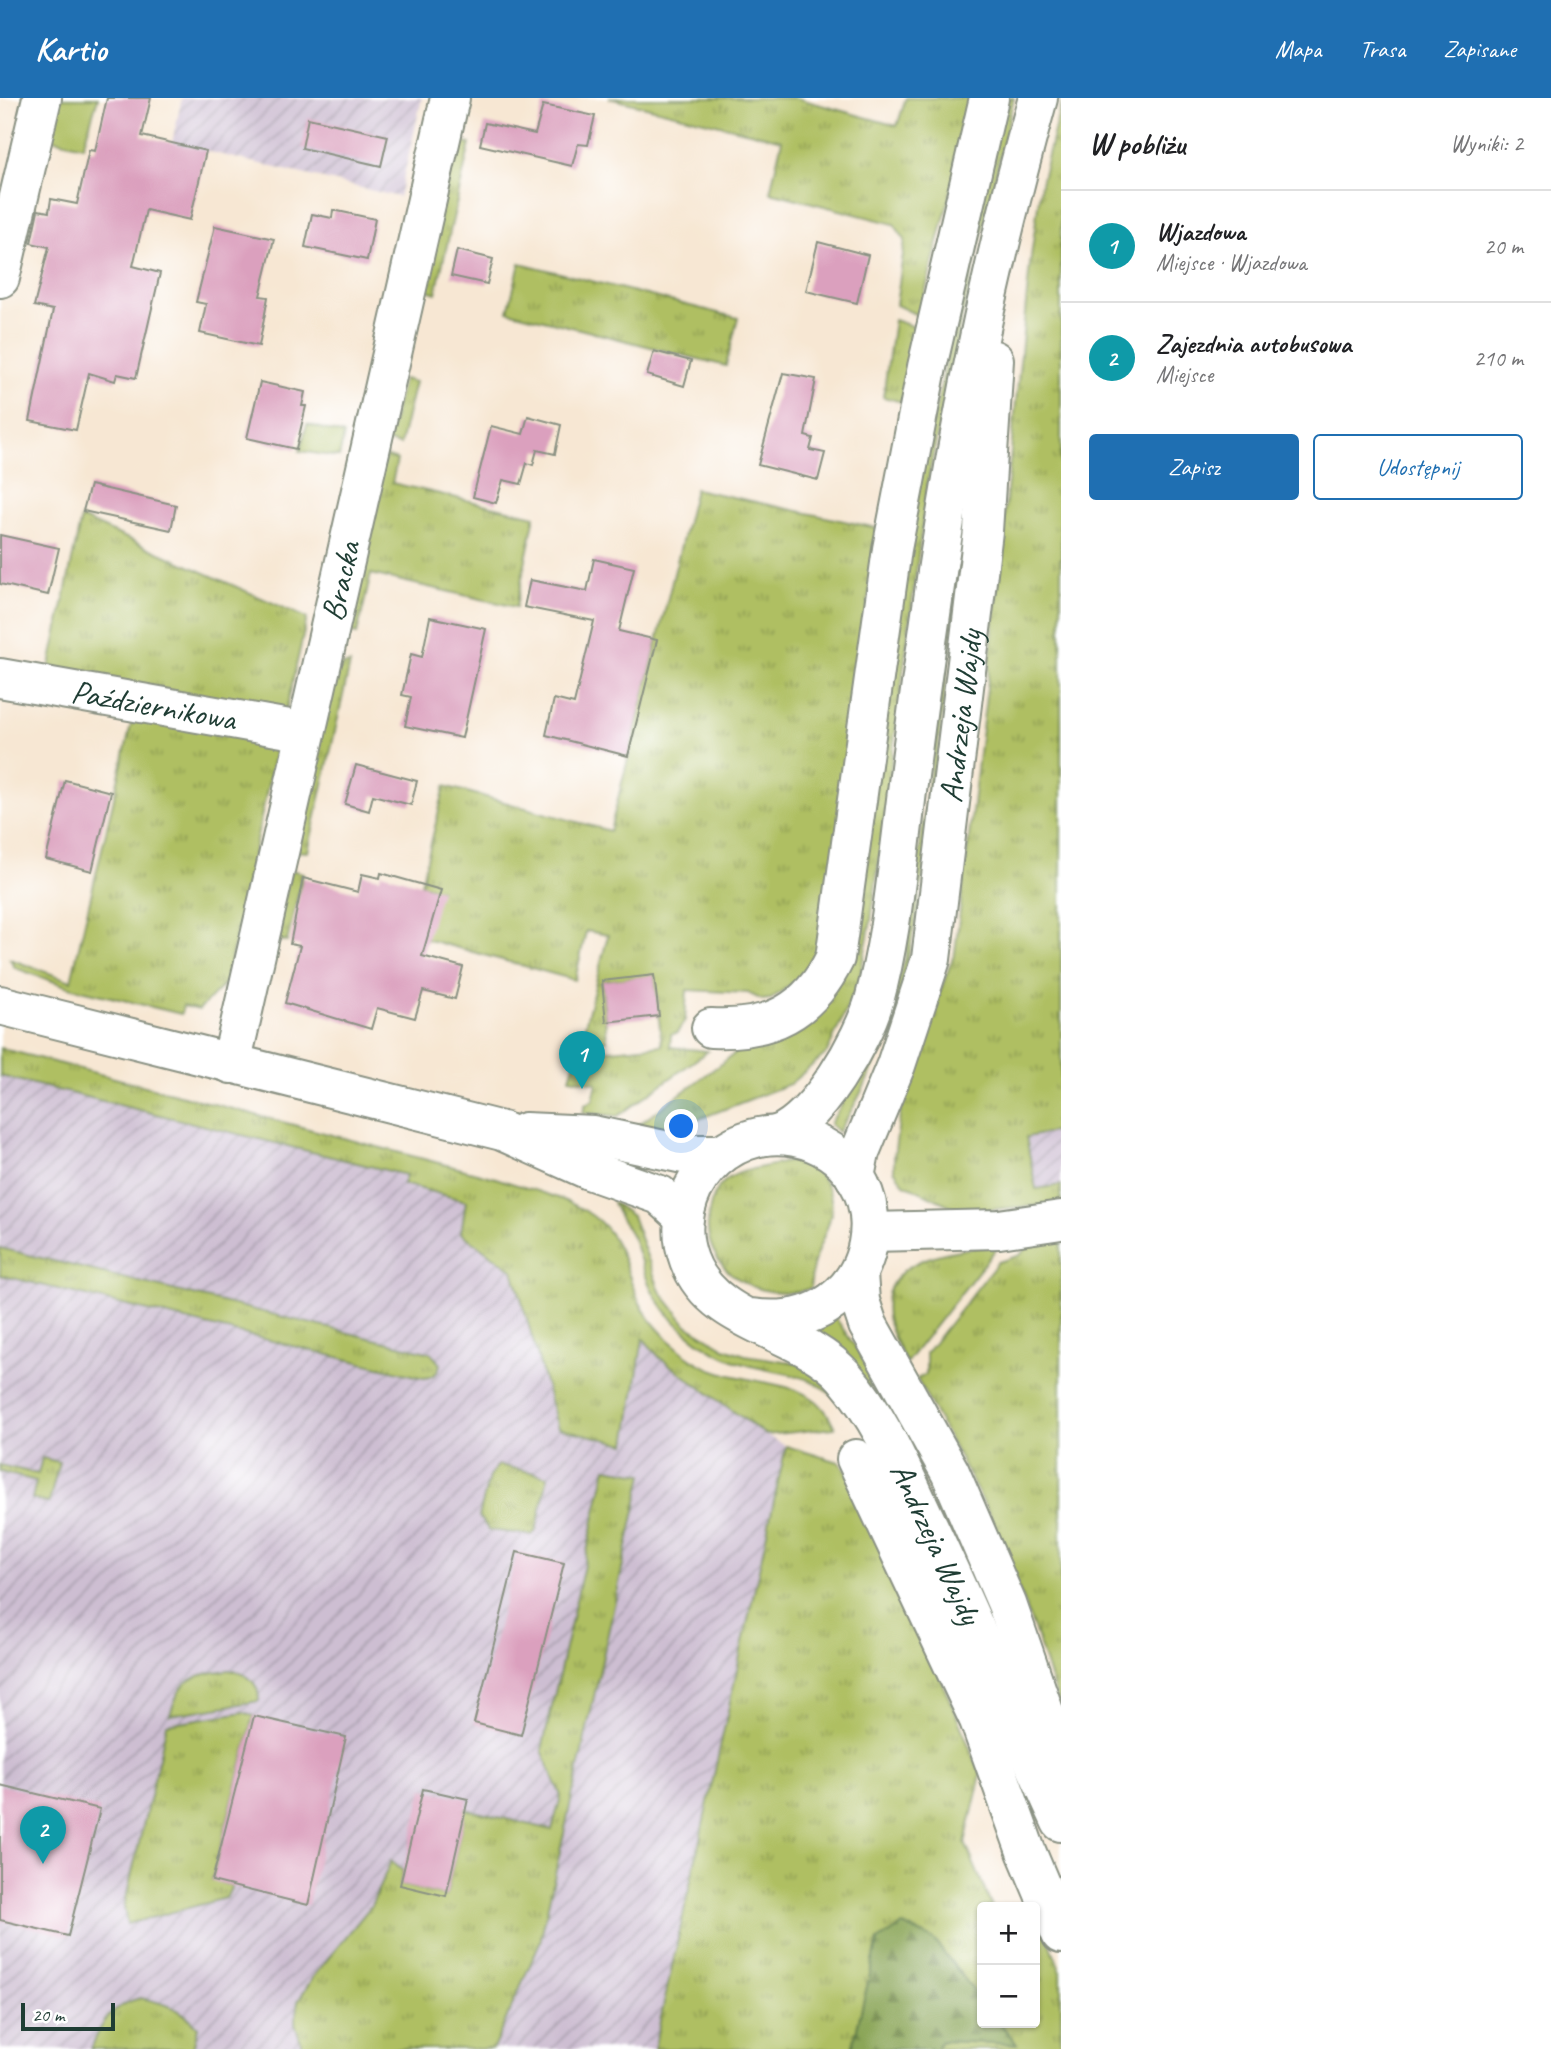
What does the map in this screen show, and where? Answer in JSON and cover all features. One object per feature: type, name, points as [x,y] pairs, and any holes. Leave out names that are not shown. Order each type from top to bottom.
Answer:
[{"type":"street","points":[[0,278],[42,98]]},
{"type":"street","name":"Bracka","points":[[231,1064],[450,98]]},
{"type":"street","points":[[711,1028],[753,1028],[785,1016],[809,998],[825,979],[835,958],[892,549],[927,367],[989,98]]},
{"type":"street","name":"Andrzeja Wajdy","points":[[777,1135],[802,1116],[834,1081],[863,1031],[874,1001],[891,915],[943,528],[968,383],[1038,98]]},
{"type":"street","name":"Andrzeja Wajdy","points":[[855,1177],[860,1152],[896,1065],[931,959],[983,531],[1001,243]]},
{"type":"street","name":"Październikowa","points":[[0,678],[306,732]]},
{"type":"street","points":[[0,1005],[502,1131],[589,1170],[660,1195],[684,1217]]},
{"type":"street","points":[[502,1131],[593,1136],[683,1154],[720,1154]]},
{"type":"street","name":"Andrzeja Wajdy","points":[[1061,1761],[1007,1604],[950,1472],[868,1325],[860,1301],[858,1274],[871,1232],[862,1191],[855,1177],[843,1163],[821,1147],[796,1137],[777,1135],[738,1143],[720,1154],[700,1175],[684,1217],[689,1260],[699,1280],[722,1303],[780,1332],[838,1370],[866,1404],[891,1449],[953,1578],[1061,1822]]},
{"type":"street","points":[[871,1232],[999,1229],[1061,1220]]},
{"type":"street","name":"Andrzeja Wajdy","points":[[751,1318],[796,1320],[817,1312],[835,1301],[858,1274]]},
{"type":"street","points":[[856,1459],[979,1720],[1026,1851],[1061,1934]]},
{"type":"shaded area","points":[[182,98],[422,98],[399,197],[172,143]]},
{"type":"shaded area","points":[[0,1056],[561,1208],[642,1338],[766,1435],[786,1446],[654,2049],[0,2049]]},
{"type":"shaded area","points":[[1061,1133],[1061,1185],[1036,1189],[1026,1137]]},
{"type":"green space","points":[[53,98],[98,98],[83,146],[43,137]]},
{"type":"green space","points":[[609,98],[796,98],[897,126],[906,98],[975,98],[919,316],[896,305],[905,240],[894,224],[770,192],[782,140]]},
{"type":"green space","points":[[1004,98],[1014,98],[960,326],[928,480],[871,921],[859,981],[827,1053],[790,1084],[678,1127],[661,1131],[634,1128],[745,1046],[813,1009],[908,535]]},
{"type":"green space","points":[[1061,103],[1061,1133],[1026,1137],[1036,1189],[1061,1185],[1061,1204],[981,1210],[955,1208],[904,1184],[894,1170],[894,1156],[904,1088],[955,952],[988,679],[1030,264],[1041,183]]},
{"type":"green space","points":[[456,141],[470,144],[436,293],[424,289]]},
{"type":"green space","points":[[520,263],[738,318],[726,366],[508,311]]},
{"type":"green space","points":[[894,320],[918,328],[902,402],[883,397]]},
{"type":"green space","points":[[403,379],[415,382],[400,445],[388,442]]},
{"type":"green space","points":[[980,396],[928,836],[912,939],[901,989],[885,1039],[864,1086],[838,1132],[830,1124],[873,1044],[905,959]]},
{"type":"green space","points":[[307,424],[344,435],[339,457],[300,451]]},
{"type":"green space","points":[[385,456],[397,460],[392,483],[535,516],[516,607],[371,574],[357,634],[345,631]]},
{"type":"green space","points":[[695,489],[877,528],[828,929],[806,973],[771,999],[762,1000],[748,993],[687,990],[685,1020],[677,1033],[671,1034],[670,1047],[708,1051],[618,1116],[583,1113],[585,1105],[593,1100],[597,1083],[570,1078],[579,1048],[611,1050],[662,1045],[654,976],[602,981],[607,1041],[582,1037],[608,935],[586,931],[575,980],[396,931],[440,890],[421,884],[445,786],[610,831]]},
{"type":"green space","points":[[81,518],[307,618],[285,715],[48,675]]},
{"type":"green space","points":[[350,664],[308,852],[294,851],[336,667]]},
{"type":"green space","points":[[135,708],[278,738],[226,982],[199,1010],[183,1006],[181,1014],[69,987],[15,968],[10,959],[71,981]]},
{"type":"green space","points":[[291,870],[303,873],[287,942],[274,939]]},
{"type":"green space","points":[[0,1048],[496,1178],[564,1201],[589,1214],[608,1230],[644,1310],[660,1331],[686,1355],[701,1365],[718,1371],[798,1391],[819,1404],[835,1428],[766,1435],[660,1358],[643,1338],[626,1444],[558,1428],[513,1270],[461,1233],[466,1201],[403,1184],[406,1175],[0,1076]]},
{"type":"green space","points":[[803,1157],[821,1176],[830,1193],[832,1208],[812,1269],[811,1288],[773,1292],[754,1287],[724,1266],[713,1251],[708,1233],[712,1200],[720,1186],[730,1177]]},
{"type":"green space","points":[[613,1202],[632,1216],[660,1291],[687,1325],[725,1348],[745,1355],[797,1363],[817,1372],[850,1402],[841,1405],[821,1386],[800,1377],[737,1362],[710,1349],[686,1332],[675,1322],[653,1292],[633,1239]]},
{"type":"green space","points":[[1061,1240],[1061,1711],[1036,1634],[989,1513],[917,1379],[926,1374],[926,1353],[998,1262],[1020,1255],[1030,1244]]},
{"type":"green space","points":[[999,1245],[906,1363],[887,1317],[887,1296],[895,1280],[907,1268],[924,1260],[962,1250]]},
{"type":"green space","points":[[0,1248],[431,1353],[440,1364],[435,1374],[424,1378],[0,1275]]},
{"type":"green space","points":[[835,1317],[879,1382],[869,1388],[808,1330]]},
{"type":"green space","points":[[786,1446],[839,1462],[859,1484],[981,1774],[965,1843],[990,1902],[977,1902],[977,1995],[933,1939],[878,1941],[852,2049],[654,2049]]},
{"type":"green space","points":[[42,1458],[59,1462],[49,1503],[32,1499],[36,1481],[0,1472],[0,1465],[38,1474]]},
{"type":"green space","points":[[498,1465],[548,1476],[536,1531],[532,1535],[489,1530],[479,1517],[489,1477]]},
{"type":"green space","points":[[606,1468],[643,1474],[540,1942],[493,2049],[303,2049],[295,2023],[298,2001],[313,1977],[371,1906],[391,1861],[403,1871],[400,1885],[446,1896],[465,1809],[552,1830],[561,1796],[542,1750]]},
{"type":"green space","points":[[229,1670],[242,1673],[255,1684],[259,1701],[170,1715],[179,1693],[189,1680]]},
{"type":"green space","points":[[244,1712],[254,1716],[212,1880],[232,1886],[226,1898],[127,1924],[124,1907],[167,1724]]},
{"type":"green space","points":[[1040,1916],[1061,1972],[1061,2049],[936,2049],[940,2041],[1016,2044],[1004,2028],[1040,2028]]},
{"type":"green space","points":[[903,1925],[933,1939],[977,1995],[977,2028],[1004,2028],[1017,2044],[941,2041],[936,2049],[852,2049],[878,1941]]},
{"type":"green space","points":[[140,1998],[172,2007],[192,2021],[198,2027],[193,2049],[91,2049],[109,2016],[122,2005]]},
{"type":"building","points":[[107,98],[151,98],[142,136],[206,151],[190,220],[146,210],[133,266],[160,273],[136,378],[117,374],[115,381],[89,373],[76,430],[30,421],[53,310],[34,306],[49,247],[31,243],[38,210],[49,212],[51,199],[77,204],[89,150],[95,151]]},
{"type":"building","points":[[543,105],[595,116],[588,145],[578,144],[572,166],[480,145],[485,123],[535,134]]},
{"type":"building","points":[[308,118],[388,136],[381,166],[302,148]]},
{"type":"building","points":[[333,210],[375,219],[367,260],[305,247],[312,214],[332,218]]},
{"type":"building","points":[[215,226],[274,239],[260,296],[268,297],[259,346],[200,333],[206,304],[196,302]]},
{"type":"building","points":[[818,242],[868,255],[857,303],[806,291]]},
{"type":"building","points":[[457,250],[493,259],[487,284],[451,276]]},
{"type":"building","points":[[654,351],[691,361],[684,386],[647,375]]},
{"type":"building","points":[[783,373],[816,379],[805,436],[813,438],[810,450],[825,453],[818,480],[758,465]]},
{"type":"building","points":[[260,382],[305,392],[302,406],[306,406],[296,449],[247,438]]},
{"type":"building","points":[[528,416],[561,425],[555,454],[537,450],[533,465],[527,463],[521,484],[503,480],[496,503],[473,497],[491,426],[523,434]]},
{"type":"building","points":[[90,485],[176,505],[171,530],[83,511]]},
{"type":"building","points":[[0,535],[59,548],[48,595],[0,584]]},
{"type":"building","points":[[594,559],[634,568],[619,631],[657,640],[628,756],[546,735],[554,699],[574,704],[594,621],[524,607],[530,580],[587,591]]},
{"type":"building","points":[[430,617],[486,629],[462,738],[405,726],[411,697],[402,695],[411,654],[422,657]]},
{"type":"building","points":[[356,765],[417,781],[411,805],[373,795],[369,811],[345,804]]},
{"type":"building","points":[[65,780],[111,792],[92,871],[46,859]]},
{"type":"building","points":[[381,873],[441,890],[422,956],[463,967],[455,999],[423,991],[415,1018],[377,1008],[371,1029],[285,1003],[300,946],[290,944],[303,878],[358,892],[362,874],[380,878]]},
{"type":"building","points":[[654,975],[659,1016],[606,1022],[602,981]]},
{"type":"building","points":[[517,1552],[564,1563],[521,1735],[474,1723]]},
{"type":"building","points":[[254,1716],[346,1737],[308,1905],[212,1881]]},
{"type":"building","points":[[0,1785],[100,1809],[68,1936],[0,1920]]},
{"type":"building","points":[[423,1789],[468,1799],[446,1896],[400,1885]]},
{"type":"place","name":"Wjazdowa","points":[[582,1089]]},
{"type":"place","name":"Zajezdnia autobusowa","points":[[43,1864]]}]
